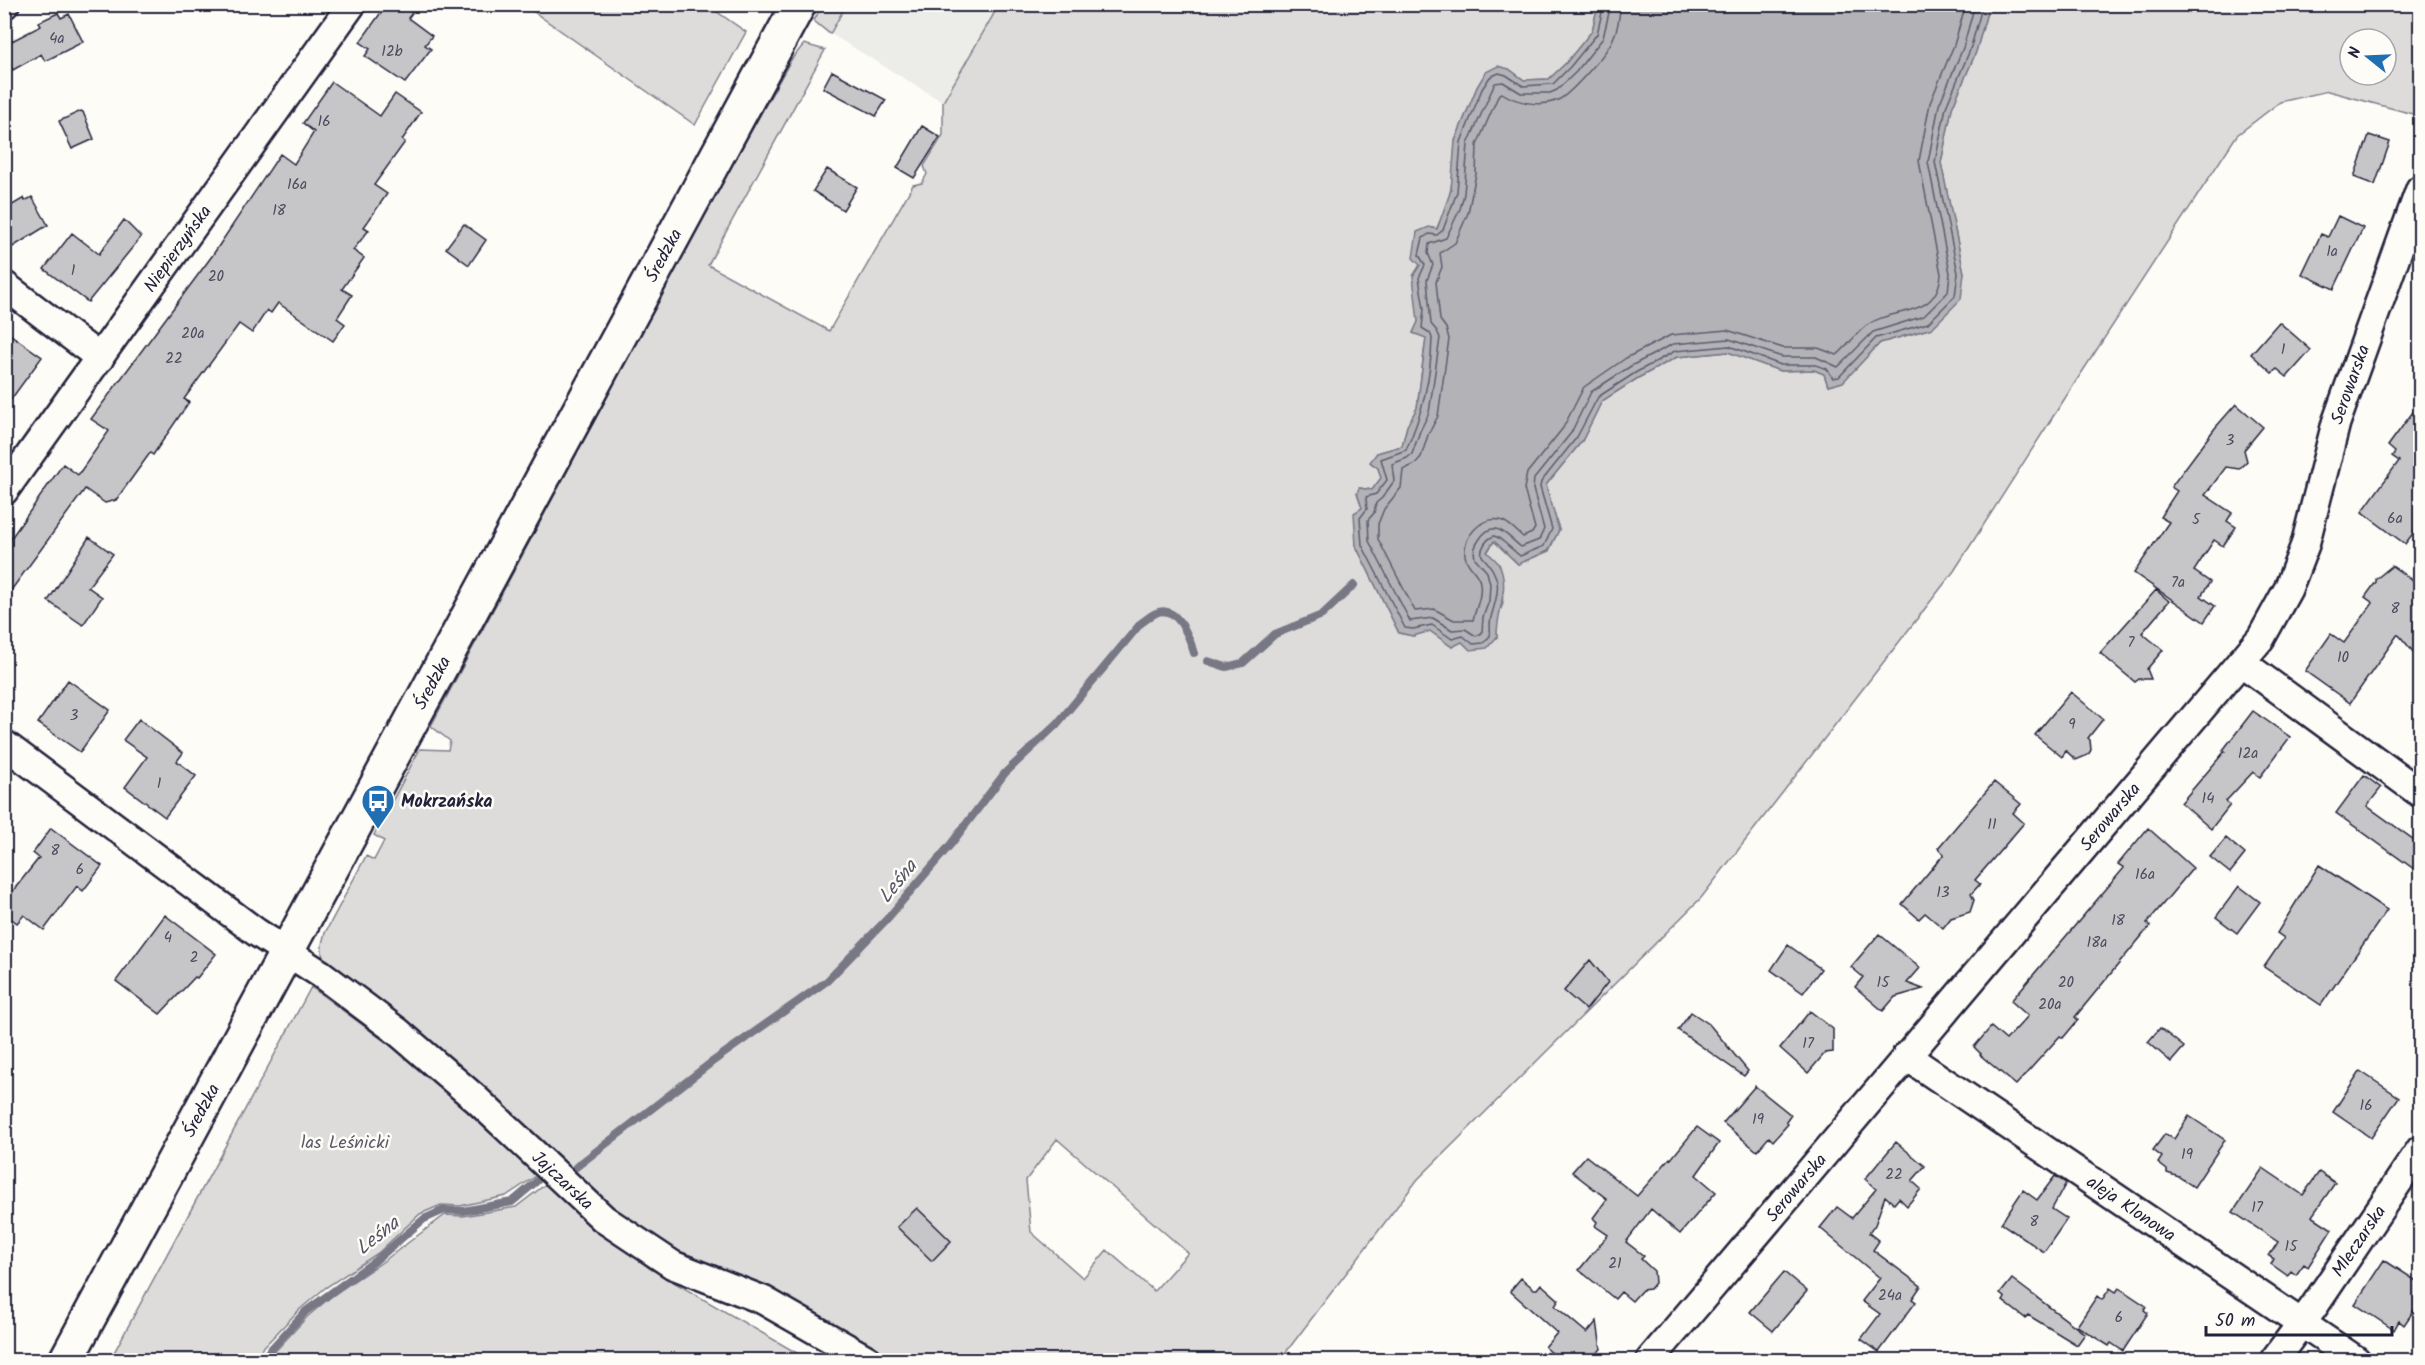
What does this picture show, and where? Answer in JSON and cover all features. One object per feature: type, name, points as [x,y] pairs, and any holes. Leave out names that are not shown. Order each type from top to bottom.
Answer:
[{"type":"main road","name":"Średzka","points":[[66,1360],[288,953],[798,4]]},
{"type":"street","name":"Niepierzyńska","points":[[4,491],[352,4]]},
{"type":"street","name":"Serowarska","points":[[1650,1360],[2261,638],[2288,589],[2305,545],[2336,423],[2421,189]]},
{"type":"street","points":[[4,285],[100,358]]},
{"type":"street","points":[[2241,662],[2421,793]]},
{"type":"street","points":[[4,744],[256,932],[288,953]]},
{"type":"street","name":"Jajczarska","points":[[288,953],[321,974],[397,1031],[476,1099],[604,1219],[673,1266],[764,1300],[868,1360]]},
{"type":"street","name":"aleja Klonowa","points":[[1906,1056],[2356,1360]]},
{"type":"street","name":"Mleczarska","points":[[2274,1360],[2421,1150]]},
{"type":"shaded area","points":[[846,5],[999,5],[943,102],[831,34]]},
{"type":"green space","points":[[524,5],[707,5],[746,32],[695,125]]},
{"type":"green space","points":[[822,5],[846,5],[830,34],[814,21]]},
{"type":"green space","points":[[999,5],[1598,5],[1592,31],[1566,63],[1549,79],[1524,80],[1509,69],[1486,72],[1477,87],[1455,141],[1454,171],[1448,204],[1420,264],[1418,322],[1413,333],[1426,337],[1417,408],[1407,426],[1402,446],[1377,453],[1371,463],[1378,468],[1381,478],[1372,490],[1360,488],[1362,508],[1356,546],[1399,633],[1413,636],[1430,631],[1452,647],[1462,641],[1497,637],[1496,620],[1503,604],[1499,565],[1487,553],[1494,541],[1518,564],[1549,551],[1559,530],[1546,485],[1582,441],[1602,401],[1677,357],[1728,352],[1780,371],[1814,370],[1824,374],[1828,386],[1842,382],[1880,343],[1932,328],[1964,273],[1941,163],[1952,108],[1976,52],[1989,5],[2420,5],[2420,116],[2328,91],[2280,102],[2237,135],[1954,571],[1701,898],[1418,1179],[1280,1360],[884,1360],[793,1308],[671,1258],[326,965],[323,957],[322,945],[325,933],[366,856],[374,860],[384,841],[374,835],[420,749],[448,750],[450,741],[431,726],[708,208],[791,60],[804,44],[825,50],[708,265],[829,331],[913,185],[922,183],[927,174],[924,166],[943,135],[943,102]],"holes":[[[1057,1139],[1188,1253],[1154,1291],[1107,1250],[1083,1278],[1031,1232],[1026,1180]]]},
{"type":"green space","name":"las Leśnicki","points":[[311,987],[421,1068],[536,1176],[506,1196],[460,1206],[441,1205],[420,1214],[378,1253],[325,1288],[299,1310],[251,1360],[110,1360]]},
{"type":"green space","points":[[546,1184],[649,1268],[809,1360],[267,1360],[307,1317],[333,1295],[381,1263],[445,1215],[463,1216],[516,1207]]},
{"type":"water","points":[[1598,5],[1989,5],[1976,52],[1952,108],[1941,163],[1964,273],[1961,299],[1932,328],[1880,343],[1843,382],[1828,386],[1824,374],[1814,370],[1780,371],[1728,352],[1677,357],[1638,378],[1602,401],[1582,441],[1546,485],[1559,530],[1548,551],[1518,564],[1494,541],[1487,552],[1499,564],[1504,584],[1497,637],[1487,648],[1470,650],[1462,642],[1452,647],[1430,631],[1413,636],[1399,633],[1356,546],[1354,513],[1362,508],[1357,493],[1359,488],[1372,490],[1381,478],[1378,468],[1370,462],[1377,453],[1402,446],[1407,426],[1417,408],[1426,338],[1413,333],[1418,322],[1413,276],[1420,265],[1413,258],[1417,232],[1429,227],[1437,229],[1451,190],[1455,141],[1477,87],[1486,72],[1498,66],[1509,69],[1524,80],[1549,79],[1566,63],[1592,31]]},
{"type":"building","points":[[387,4],[399,4],[412,13],[408,18],[432,36],[425,45],[431,49],[405,83],[365,56],[370,49],[360,42]]},
{"type":"building","points":[[58,13],[61,18],[69,14],[83,42],[45,61],[41,54],[13,70],[4,54],[4,45],[41,26],[39,22]]},
{"type":"building","points":[[832,71],[886,100],[876,116],[823,88]]},
{"type":"building","points":[[332,82],[380,116],[395,94],[421,112],[402,140],[405,142],[374,185],[387,194],[364,227],[369,230],[353,250],[364,258],[342,289],[352,295],[337,318],[345,324],[333,341],[278,303],[271,313],[267,310],[252,333],[239,324],[184,399],[189,402],[153,455],[150,453],[116,500],[105,503],[85,489],[4,600],[4,548],[63,464],[78,475],[109,431],[91,419],[212,256],[280,154],[294,164],[314,132],[303,123]]},
{"type":"building","points":[[81,111],[94,139],[72,149],[59,121]]},
{"type":"building","points":[[922,126],[940,137],[914,178],[897,168]]},
{"type":"building","points":[[2369,135],[2390,142],[2375,185],[2354,177]]},
{"type":"building","points":[[827,169],[857,187],[843,210],[813,191]]},
{"type":"building","points":[[32,197],[48,225],[11,248],[4,238],[4,210],[24,198],[25,201]]},
{"type":"building","points":[[2338,216],[2363,228],[2334,289],[2302,274],[2321,234],[2328,237]]},
{"type":"building","points":[[124,220],[141,237],[88,302],[44,269],[72,233],[99,254]]},
{"type":"building","points":[[464,224],[486,240],[469,265],[446,248]]},
{"type":"building","points":[[2279,322],[2311,350],[2287,377],[2277,369],[2272,373],[2251,354]]},
{"type":"building","points":[[4,330],[42,357],[4,409]]},
{"type":"building","points":[[2421,401],[2421,523],[2405,544],[2362,512],[2399,461],[2392,456],[2395,452],[2388,446]]},
{"type":"building","points":[[2236,404],[2263,427],[2244,450],[2247,461],[2239,469],[2226,467],[2205,495],[2232,513],[2227,521],[2236,527],[2223,546],[2214,540],[2194,571],[2210,582],[2201,596],[2215,606],[2204,622],[2134,573],[2169,522],[2160,517],[2177,491],[2171,487]]},
{"type":"building","points":[[89,537],[113,554],[88,587],[102,597],[83,625],[48,601]]},
{"type":"building","points":[[2392,566],[2421,586],[2421,661],[2398,634],[2350,703],[2305,671],[2331,634],[2344,643],[2373,603],[2365,597],[2376,579]]},
{"type":"building","points":[[2156,590],[2169,601],[2142,633],[2163,650],[2147,669],[2151,679],[2139,679],[2135,682],[2100,653]]},
{"type":"building","points":[[68,680],[110,710],[80,752],[38,723]]},
{"type":"building","points":[[2071,692],[2103,719],[2088,738],[2091,750],[2088,755],[2076,760],[2066,751],[2062,757],[2035,735]]},
{"type":"building","points":[[2253,711],[2290,737],[2260,777],[2253,772],[2226,801],[2230,805],[2211,829],[2181,803],[2225,751],[2223,750]]},
{"type":"building","points":[[139,719],[183,753],[177,761],[196,776],[165,817],[125,787],[147,757],[123,740]]},
{"type":"building","points":[[2364,775],[2381,788],[2367,806],[2421,845],[2421,874],[2336,813]]},
{"type":"building","points":[[1994,782],[2021,804],[2013,813],[2024,823],[1975,880],[1980,884],[1971,894],[1974,900],[1970,912],[1951,918],[1943,928],[1925,913],[1919,919],[1902,904],[1944,854],[1938,848]]},
{"type":"building","points":[[51,828],[102,866],[83,891],[77,886],[44,930],[24,915],[17,923],[4,913],[4,902],[39,858],[33,853]]},
{"type":"building","points":[[2148,828],[2193,868],[2147,923],[2150,926],[2075,1017],[2078,1020],[2063,1038],[2060,1036],[2016,1085],[1980,1055],[1974,1047],[1991,1027],[2006,1040],[2028,1016],[2011,1001],[2124,868],[2118,864]]},
{"type":"building","points":[[2226,838],[2245,854],[2230,873],[2210,857]]},
{"type":"building","points":[[2319,865],[2387,910],[2321,1005],[2264,967],[2284,938],[2277,933]]},
{"type":"building","points":[[2239,886],[2260,902],[2237,933],[2216,917]]},
{"type":"building","points":[[165,915],[216,954],[197,978],[195,977],[160,1014],[116,981]]},
{"type":"building","points":[[1879,934],[1920,968],[1907,983],[1923,989],[1895,997],[1883,1011],[1855,987],[1863,977],[1851,967]]},
{"type":"building","points":[[1788,945],[1821,969],[1803,993],[1771,970]]},
{"type":"building","points":[[1590,960],[1608,982],[1586,1010],[1564,991]]},
{"type":"building","points":[[1810,1011],[1833,1029],[1833,1052],[1825,1053],[1808,1073],[1780,1048]]},
{"type":"building","points":[[1691,1012],[1709,1024],[1748,1071],[1744,1076],[1678,1030]]},
{"type":"building","points":[[2160,1028],[2184,1047],[2171,1062],[2148,1042]]},
{"type":"building","points":[[2360,1071],[2399,1097],[2371,1138],[2333,1112]]},
{"type":"building","points":[[1755,1086],[1791,1115],[1786,1122],[1788,1124],[1773,1141],[1769,1137],[1757,1151],[1723,1123]]},
{"type":"building","points":[[2189,1116],[2225,1140],[2194,1187],[2179,1177],[2167,1173],[2167,1170],[2158,1163],[2162,1157],[2153,1150],[2165,1134],[2174,1139]]},
{"type":"building","points":[[1697,1127],[1719,1143],[1696,1175],[1716,1192],[1680,1234],[1651,1209],[1626,1242],[1644,1256],[1641,1259],[1654,1271],[1655,1283],[1650,1289],[1642,1290],[1632,1301],[1621,1292],[1615,1299],[1579,1270],[1608,1235],[1595,1226],[1597,1222],[1593,1218],[1607,1199],[1572,1172],[1586,1156],[1637,1196]]},
{"type":"building","points":[[1896,1142],[1925,1166],[1912,1181],[1921,1189],[1907,1206],[1899,1198],[1894,1204],[1885,1196],[1875,1225],[1869,1233],[1879,1241],[1873,1250],[1921,1286],[1912,1299],[1916,1302],[1879,1352],[1861,1339],[1880,1314],[1862,1301],[1880,1278],[1820,1228],[1837,1207],[1852,1218],[1876,1189],[1865,1179]]},
{"type":"building","points":[[2263,1168],[2303,1195],[2319,1172],[2335,1183],[2312,1216],[2332,1229],[2308,1267],[2304,1264],[2296,1275],[2291,1271],[2288,1276],[2271,1264],[2274,1259],[2269,1256],[2278,1242],[2233,1212]]},
{"type":"building","points":[[2055,1176],[2066,1183],[2052,1209],[2067,1219],[2044,1252],[2001,1223],[2023,1190],[2037,1200]]},
{"type":"building","points":[[917,1208],[951,1241],[932,1261],[897,1227]]},
{"type":"building","points":[[2384,1260],[2421,1284],[2421,1300],[2404,1325],[2399,1321],[2394,1330],[2355,1304]]},
{"type":"building","points":[[1784,1272],[1807,1291],[1773,1331],[1750,1312]]},
{"type":"building","points":[[1521,1278],[1534,1289],[1541,1284],[1559,1300],[1555,1306],[1587,1333],[1597,1321],[1601,1349],[1587,1360],[1560,1360],[1545,1347],[1557,1333],[1510,1291]]},
{"type":"building","points":[[2012,1279],[2085,1334],[2077,1345],[2028,1315],[2025,1318],[2003,1301],[2005,1298],[2000,1294]]},
{"type":"building","points":[[2110,1288],[2116,1292],[2119,1288],[2146,1306],[2144,1310],[2148,1313],[2123,1351],[2111,1343],[2109,1346],[2077,1326],[2097,1296],[2102,1300]]},
{"type":"waterway","name":"Leśna","points":[[1208,661],[1226,667],[1243,663],[1275,634],[1322,615],[1354,585]]},
{"type":"waterway","name":"Leśna","points":[[576,1167],[712,1062],[827,981],[887,919],[951,844],[1005,773],[1057,724],[1141,623],[1156,613],[1163,611],[1170,613],[1181,624],[1194,653]]},
{"type":"waterway","name":"Leśna","points":[[261,1360],[306,1311],[375,1261],[424,1219],[444,1210],[463,1211],[512,1202],[537,1181]]},
{"type":"place","name":"Mokrzańska","points":[[378,830]]}]
